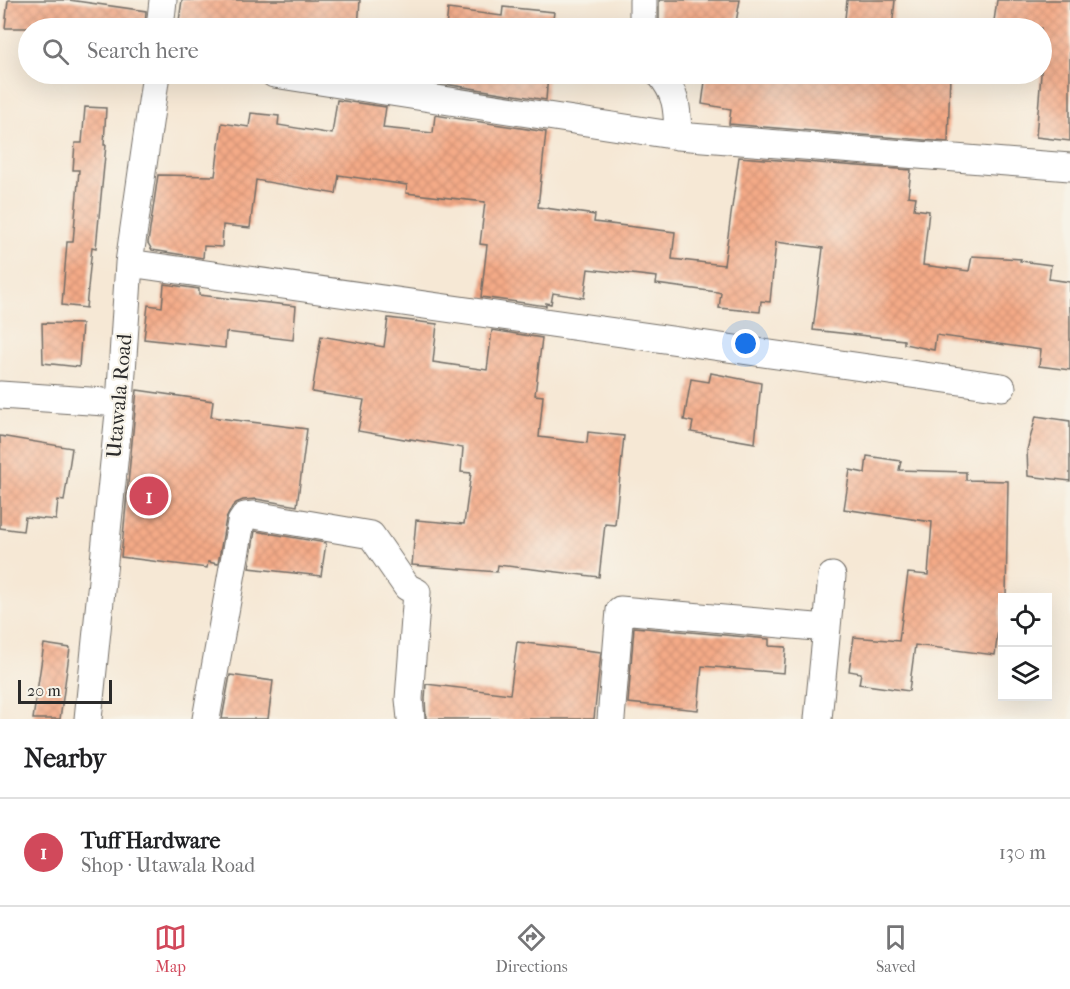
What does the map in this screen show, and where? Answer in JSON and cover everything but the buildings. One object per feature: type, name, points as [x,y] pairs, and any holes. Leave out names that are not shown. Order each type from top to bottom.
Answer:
[{"type":"street","points":[[161,18],[163,0]]},
{"type":"street","points":[[643,0],[643,18]]},
{"type":"street","name":"Utawala Road","points":[[88,719],[120,403],[129,263],[155,84]]},
{"type":"street","points":[[339,84],[678,136],[1070,167]]},
{"type":"street","points":[[667,84],[677,105],[678,136]]},
{"type":"street","points":[[129,263],[1002,387]]},
{"type":"street","points":[[0,395],[120,403]]},
{"type":"street","points":[[206,719],[241,522],[245,516],[254,515],[371,535],[406,587],[417,592],[409,699],[411,719]]},
{"type":"street","points":[[818,719],[832,576]]},
{"type":"street","points":[[611,719],[620,610],[827,628]]},
{"type":"place","name":"Tuff Hardware","points":[[149,496]]}]
